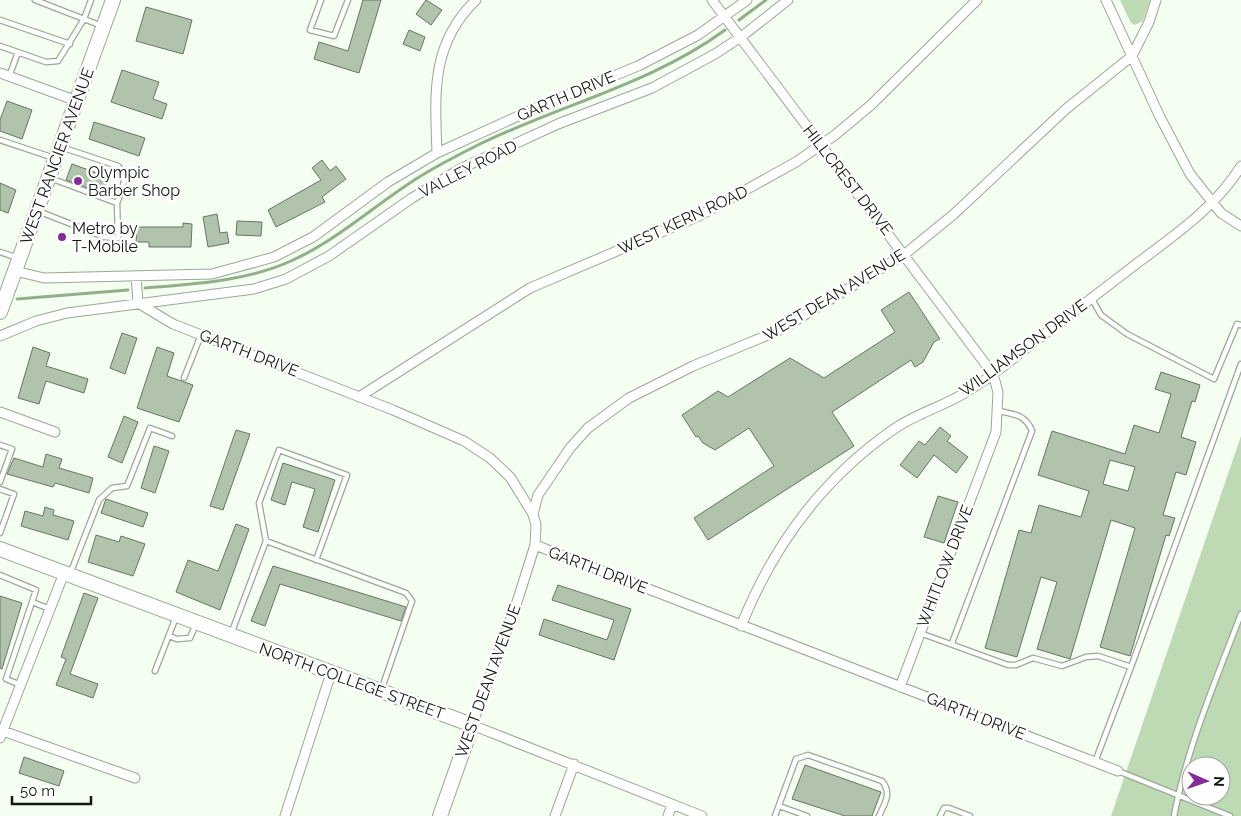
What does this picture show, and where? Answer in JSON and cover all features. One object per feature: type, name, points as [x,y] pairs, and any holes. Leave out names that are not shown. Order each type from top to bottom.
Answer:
[{"type":"street","name":"WEST RANCIER AVENUE","points":[[0,312],[114,0]]},
{"type":"street","points":[[437,153],[434,92],[440,66],[447,40],[456,21],[476,0]]},
{"type":"street","name":"HILLCREST DRIVE","points":[[712,0],[820,146],[905,254],[993,374],[998,392],[999,411],[996,432],[991,445]]},
{"type":"street","name":"GARTH DRIVE","points":[[17,265],[44,278],[212,274],[274,257],[313,237],[388,182],[437,153],[549,102],[638,66],[698,35],[747,0]]},
{"type":"street","name":"VALLEY ROAD","points":[[138,303],[254,289],[286,279],[328,256],[412,198],[460,169],[558,124],[652,88],[715,54],[741,37],[788,0]]},
{"type":"street","name":"WEST KERN ROAD","points":[[359,397],[530,288],[699,216],[796,162],[820,146],[871,105],[977,0]]},
{"type":"street","points":[[1106,0],[1190,174],[1212,203],[1241,226]]},
{"type":"street","points":[[1132,56],[1149,22],[1156,0]]},
{"type":"street","name":"WEST DEAN AVENUE","points":[[533,514],[538,495],[570,448],[588,428],[629,398],[693,366],[780,330],[905,254],[954,214],[1066,109],[1132,56]]},
{"type":"street","points":[[5,75],[76,102]]},
{"type":"street","name":"WILLIAMSON DRIVE","points":[[741,626],[757,586],[778,550],[824,490],[853,461],[894,429],[913,417],[960,396],[993,374],[1212,203],[1222,194],[1241,166]]},
{"type":"street","points":[[0,336],[36,321],[67,312],[138,303],[136,276]]},
{"type":"street","name":"GARTH DRIVE","points":[[138,303],[173,324],[359,397],[464,441],[490,458],[510,477],[533,514],[536,525],[535,545],[1118,771]]},
{"type":"street","points":[[0,412],[55,432]]},
{"type":"street","name":"WHITLOW DRIVE","points":[[900,687],[991,445]]},
{"type":"street","name":"WEST DEAN AVENUE","points":[[440,816],[535,545]]},
{"type":"street","name":"NORTH COLLEGE STREET","points":[[0,548],[330,674],[574,764],[702,816]]},
{"type":"street","points":[[67,574],[50,609],[1,733],[135,778]]},
{"type":"street","points":[[285,816],[330,674]]},
{"type":"street","points":[[555,816],[574,764]]},
{"type":"street","points":[[668,816],[672,805]]},
{"type":"lane","points":[[35,0],[104,26]]},
{"type":"lane","points":[[0,46],[46,62],[58,61],[84,19],[91,0]]},
{"type":"lane","points":[[321,0],[310,30],[334,36],[348,0]]},
{"type":"lane","points":[[0,20],[70,44]]},
{"type":"lane","points":[[5,75],[18,52]]},
{"type":"lane","points":[[0,140],[118,166],[125,176],[117,204],[118,238],[104,237],[37,211]]},
{"type":"lane","points":[[49,178],[117,204]]},
{"type":"lane","points":[[0,252],[17,265]]},
{"type":"lane","points":[[1091,298],[1101,315],[1127,334],[1214,380],[1237,324],[1241,325]]},
{"type":"lane","points":[[184,378],[201,335]]},
{"type":"lane","points":[[1095,762],[1241,364]]},
{"type":"lane","points":[[952,644],[1032,431],[1028,422],[1020,416],[999,411]]},
{"type":"lane","points":[[67,574],[99,500],[112,488],[127,486],[150,428],[172,436]]},
{"type":"lane","points":[[0,445],[12,449],[0,482]]},
{"type":"lane","points":[[230,636],[266,541],[259,503],[279,450],[347,475],[316,560]]},
{"type":"lane","points":[[0,488],[14,494],[0,533]]},
{"type":"lane","points":[[266,541],[406,592],[412,601],[381,692]]},
{"type":"lane","points":[[0,575],[36,590],[6,679],[21,685]]},
{"type":"lane","points":[[32,602],[50,609]]},
{"type":"lane","points":[[1174,816],[1178,795],[1199,726],[1241,614]]},
{"type":"lane","points":[[155,671],[177,616]]},
{"type":"lane","points":[[169,636],[177,639],[190,638],[196,623]]},
{"type":"lane","points":[[920,634],[1008,665],[1016,665],[1033,658],[1062,666],[1098,656],[1131,666]]},
{"type":"lane","points":[[775,816],[796,759],[808,755],[882,781],[887,787],[887,796],[879,816]]},
{"type":"lane","points":[[1118,771],[1230,816]]},
{"type":"lane","points":[[779,806],[807,816]]},
{"type":"lane","points":[[940,816],[944,808],[949,808],[970,816]]},
{"type":"green space","points":[[1120,0],[1150,0],[1143,21],[1135,25],[1131,23]]},
{"type":"green space","points":[[1241,436],[1241,816],[1111,816]]},
{"type":"building","points":[[363,0],[381,0],[359,73],[314,59],[319,42],[348,51]]},
{"type":"building","points":[[426,0],[442,10],[431,25],[416,14]]},
{"type":"building","points":[[146,7],[192,20],[183,54],[136,41]]},
{"type":"building","points":[[409,30],[425,37],[420,51],[403,44]]},
{"type":"building","points":[[122,70],[159,82],[153,99],[167,104],[162,119],[111,102]]},
{"type":"building","points":[[7,101],[32,110],[22,139],[0,131],[0,120]]},
{"type":"building","points":[[94,122],[145,138],[139,156],[89,139]]},
{"type":"building","points":[[322,160],[330,171],[336,166],[346,179],[322,197],[325,202],[276,227],[268,210],[321,180],[312,168]]},
{"type":"building","points":[[72,164],[108,177],[102,193],[66,180]]},
{"type":"building","points":[[0,183],[16,190],[8,213],[0,210]]},
{"type":"building","points":[[217,214],[220,233],[227,232],[229,243],[208,247],[203,217]]},
{"type":"building","points":[[237,221],[262,222],[261,236],[236,235]]},
{"type":"building","points":[[183,223],[192,224],[191,247],[149,247],[149,242],[136,242],[137,227],[183,227]]},
{"type":"building","points":[[909,292],[940,339],[934,342],[923,362],[915,367],[911,360],[832,412],[854,446],[708,540],[694,518],[774,466],[749,428],[715,450],[703,443],[698,436],[696,437],[682,415],[718,391],[728,397],[790,358],[824,378],[895,332],[881,310]]},
{"type":"building","points":[[122,333],[137,338],[125,374],[110,368]]},
{"type":"building","points":[[33,347],[50,353],[46,366],[88,379],[84,393],[46,381],[39,404],[18,398]]},
{"type":"building","points":[[157,347],[174,353],[167,376],[193,385],[179,422],[137,408]]},
{"type":"building","points":[[1161,372],[1200,385],[1195,402],[1192,401],[1181,437],[1196,442],[1186,475],[1176,472],[1163,515],[1175,518],[1169,536],[1166,535],[1130,656],[1100,647],[1135,528],[1111,520],[1070,659],[1037,649],[1057,582],[1041,577],[1017,657],[985,648],[1019,530],[1031,533],[1039,505],[1081,517],[1089,491],[1038,475],[1052,431],[1125,454],[1134,425],[1159,433],[1171,394],[1155,389]],"holes":[[[1110,460],[1135,467],[1128,491],[1103,484]]]},
{"type":"building","points":[[124,416],[138,422],[122,463],[108,457]]},
{"type":"building","points":[[940,427],[951,436],[947,441],[968,457],[956,473],[934,455],[917,478],[900,465],[919,441],[925,445]]},
{"type":"building","points":[[236,430],[250,434],[223,510],[210,506]]},
{"type":"building","points":[[154,446],[169,451],[155,493],[141,488]]},
{"type":"building","points":[[46,454],[62,459],[59,468],[93,478],[89,493],[55,483],[53,487],[7,474],[14,458],[43,467]]},
{"type":"building","points":[[283,463],[335,480],[318,532],[303,527],[315,489],[292,482],[285,505],[271,500]]},
{"type":"building","points":[[938,496],[958,502],[944,543],[924,537]]},
{"type":"building","points":[[106,499],[148,513],[143,527],[101,513]]},
{"type":"building","points":[[45,507],[54,510],[53,515],[74,521],[68,540],[21,526],[25,511],[43,516]]},
{"type":"building","points":[[236,524],[249,529],[220,610],[176,592],[188,560],[218,571]]},
{"type":"building","points":[[96,535],[119,542],[121,536],[145,544],[133,576],[88,562]]},
{"type":"building","points":[[273,566],[406,607],[401,621],[280,584],[265,626],[251,621]]},
{"type":"building","points":[[558,585],[631,609],[614,660],[539,635],[544,619],[607,640],[614,620],[552,600]]},
{"type":"building","points":[[84,593],[98,598],[70,674],[98,684],[93,698],[56,685],[66,659],[61,657]]},
{"type":"building","points":[[0,596],[22,603],[2,669],[0,668]]},
{"type":"building","points":[[24,757],[64,771],[59,786],[19,773]]},
{"type":"building","points":[[805,765],[881,792],[872,816],[845,816],[792,799]]},
{"type":"waterway","points":[[739,20],[766,0]]},
{"type":"waterway","points":[[145,288],[201,283],[239,277],[258,273],[293,260],[325,243],[416,179],[453,158],[539,118],[666,66],[725,30]]},
{"type":"waterway","points":[[17,299],[128,290]]},
{"type":"place","name":"Olympic Barber Shop","points":[[78,181]]},
{"type":"place","name":"Metro by T-Mobile","points":[[62,237]]}]
